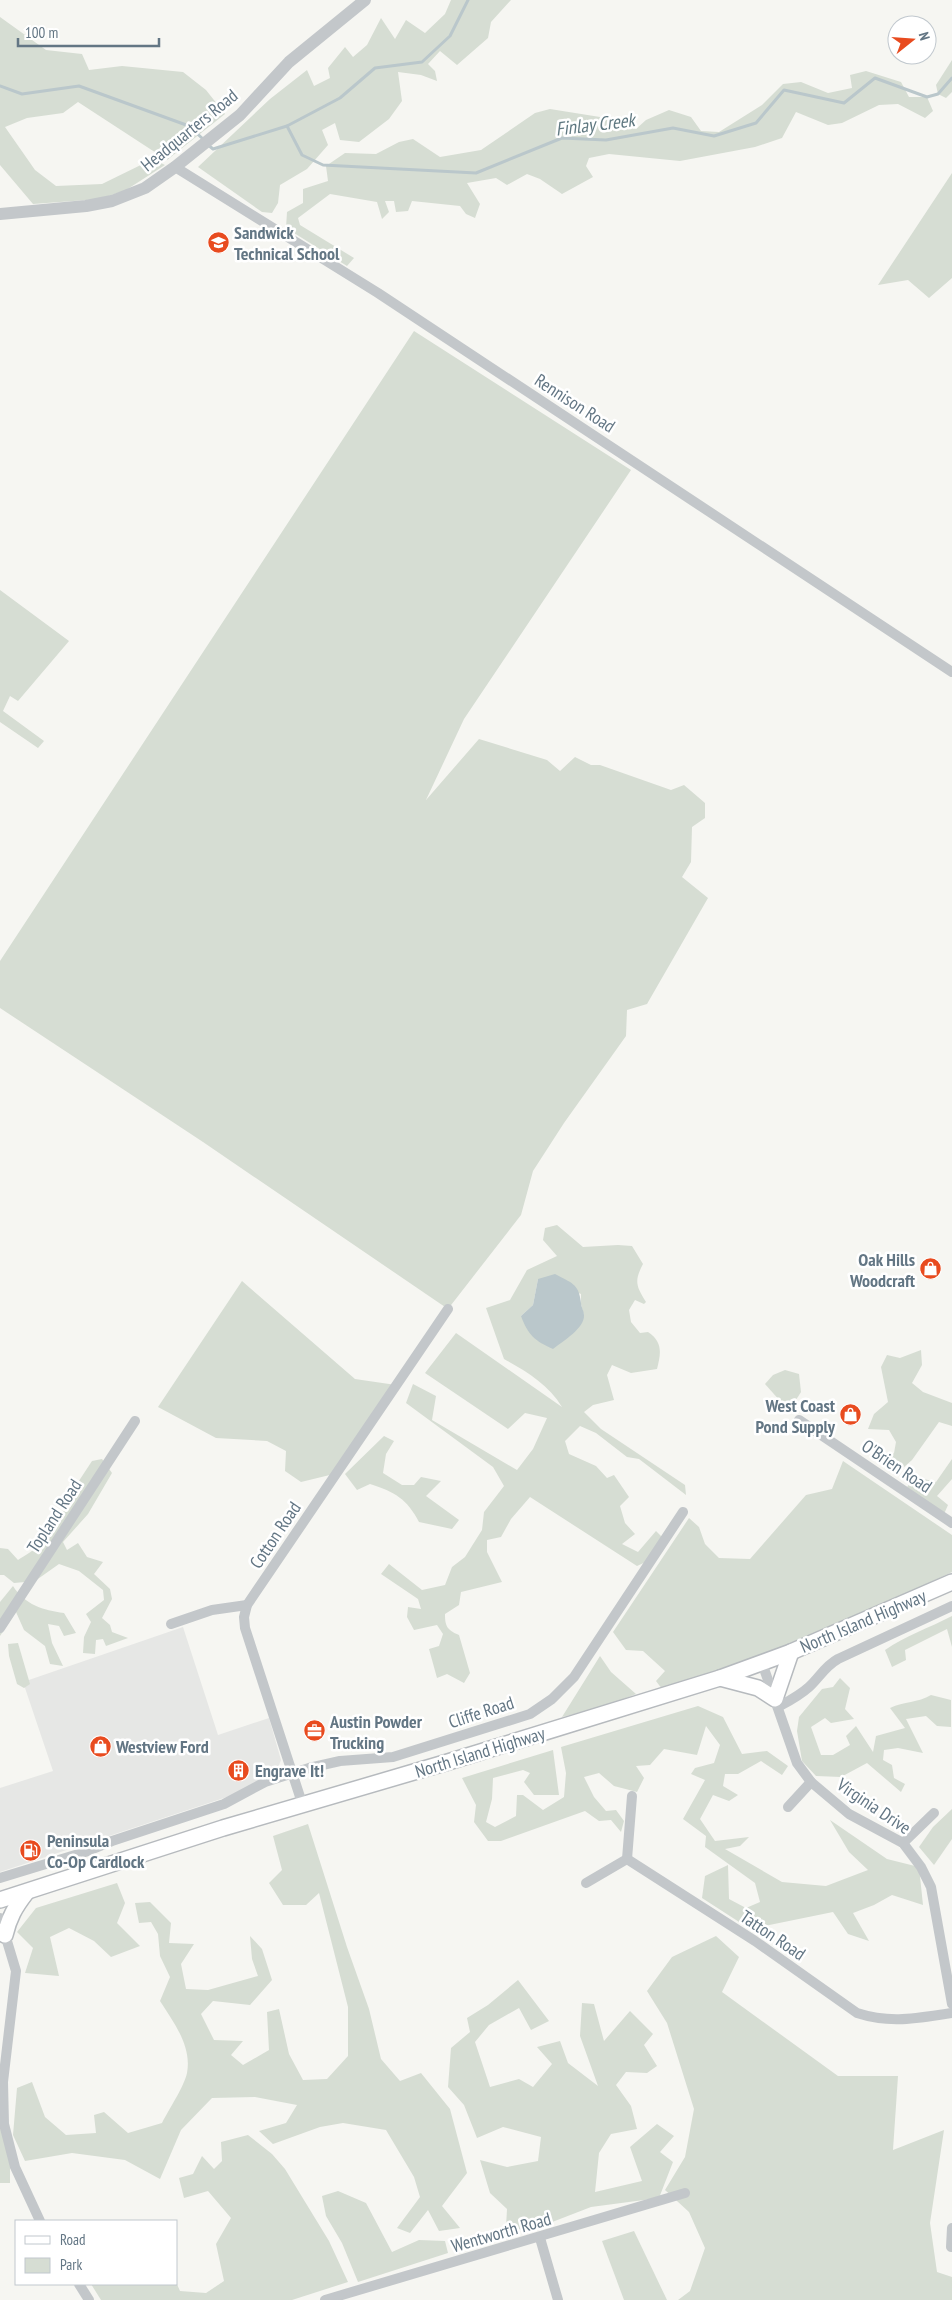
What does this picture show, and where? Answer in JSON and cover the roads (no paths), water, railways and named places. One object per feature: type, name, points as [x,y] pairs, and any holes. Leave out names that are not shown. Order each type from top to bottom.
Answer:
[{"type":"main road","name":"North Island Highway","points":[[0,1900],[223,1828],[303,1806],[720,1678],[791,1652],[952,1582]]},
{"type":"main road","points":[[720,1678],[758,1688],[776,1703],[791,1652]]},
{"type":"main road","points":[[3,1934],[14,1908],[26,1893]]},
{"type":"street","name":"Headquarters Road","points":[[0,214],[86,206],[112,201],[145,188],[176,167],[240,115],[289,62],[365,0]]},
{"type":"street","name":"Rennison Road","points":[[176,167],[378,293],[952,672]]},
{"type":"street","name":"Cotton Road","points":[[247,1605],[448,1309]]},
{"type":"street","name":"O'Brien Road","points":[[799,1420],[952,1523]]},
{"type":"street","name":"Topland Road","points":[[0,1628],[135,1421]]},
{"type":"street","name":"Cliffe Road","points":[[0,1878],[85,1852],[112,1841],[224,1804],[265,1782],[293,1773],[340,1761],[393,1757],[530,1714],[552,1699],[574,1676],[683,1512]]},
{"type":"street","points":[[171,1624],[212,1610],[247,1605],[244,1617],[245,1628],[303,1806]]},
{"type":"street","points":[[776,1703],[799,1696],[811,1686],[828,1664],[952,1606]]},
{"type":"street","name":"Virginia Drive","points":[[762,1663],[797,1763],[811,1782],[849,1814],[903,1843],[921,1867],[931,1888],[948,1947],[952,2004]]},
{"type":"street","name":"Virginia Drive","points":[[788,1807],[811,1782]]},
{"type":"street","points":[[586,1883],[627,1859],[632,1796]]},
{"type":"street","points":[[903,1843],[934,1813]]},
{"type":"street","name":"Tatton Road","points":[[627,1859],[755,1941],[856,2013],[875,2019],[896,2021],[952,2013]]},
{"type":"street","points":[[0,1918],[3,1934],[16,1971],[3,2082],[4,2124],[15,2166],[40,2220]]},
{"type":"street","name":"Wentworth Road","points":[[325,2300],[540,2238],[685,2193]]},
{"type":"street","points":[[951,2247],[952,2228]]},
{"type":"street","points":[[540,2238],[558,2300]]},
{"type":"street","points":[[80,2285],[89,2300]]},
{"type":"waterway","points":[[207,144],[213,149],[287,126],[340,98],[375,68],[422,62],[450,36],[468,0]]},
{"type":"waterway","name":"Finlay Creek","points":[[287,126],[302,155],[323,165],[476,173],[562,138],[606,140],[673,128],[714,136],[756,123],[784,90],[844,103],[875,78],[927,97],[938,94],[952,78]]},
{"type":"waterway","points":[[0,86],[22,94],[79,86],[189,126],[203,139]]},
{"type":"place","name":"Sandwick Technical School","points":[[218,242]]},
{"type":"place","name":"Oak Hills Woodcraft","points":[[931,1269]]},
{"type":"place","name":"West Coast Pond Supply","points":[[851,1415]]},
{"type":"place","name":"Austin Powder Trucking","points":[[314,1731]]},
{"type":"place","name":"Westview Ford","points":[[100,1746]]},
{"type":"place","name":"Engrave It!","points":[[239,1770]]},
{"type":"place","name":"Peninsula Co-Op Cardlock","points":[[31,1850]]}]
